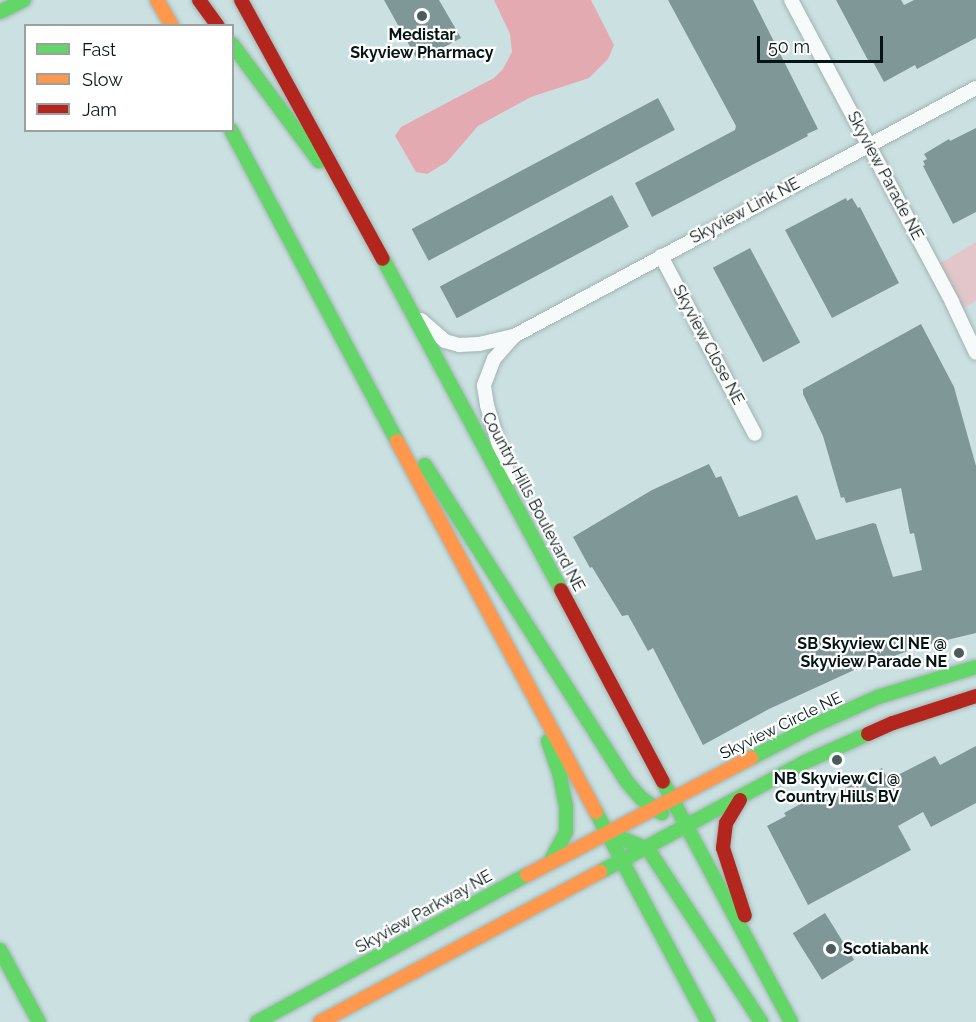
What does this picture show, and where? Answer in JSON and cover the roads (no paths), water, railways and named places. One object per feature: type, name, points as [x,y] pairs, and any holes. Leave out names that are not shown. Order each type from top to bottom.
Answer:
[{"type":"main road","points":[[0,12],[24,0]]},
{"type":"main road","points":[[158,0],[171,24]]},
{"type":"main road","points":[[200,0],[217,24]]},
{"type":"main road","name":"Country Hills Boulevard NE","points":[[241,0],[362,218],[791,1022]]},
{"type":"main road","points":[[249,0],[265,41]]},
{"type":"main road","points":[[234,48],[362,218]]},
{"type":"main road","points":[[232,132],[708,1022]]},
{"type":"main road","points":[[347,344],[627,782],[654,808],[687,828]]},
{"type":"main road","name":"Skyview Circle NE","points":[[608,833],[817,724],[878,698],[976,667]]},
{"type":"main road","points":[[529,685],[560,776],[566,806],[566,832],[560,848],[550,862]]},
{"type":"main road","points":[[320,1022],[854,738],[950,702],[976,696]]},
{"type":"main road","points":[[744,796],[726,823],[723,848],[767,976]]},
{"type":"main road","points":[[608,833],[648,849],[761,1022]]},
{"type":"main road","name":"Skyview Parkway NE","points":[[257,1022],[550,862],[608,833]]},
{"type":"main road","points":[[0,950],[39,1022]]},
{"type":"street","name":"Skyview Parade NE","points":[[791,0],[952,302],[976,352]]},
{"type":"street","name":"Skyview Link NE","points":[[411,310],[445,341],[459,345],[479,344],[514,336],[976,88]]},
{"type":"street","name":"Skyview Close NE","points":[[661,256],[754,434]]},
{"type":"street","name":"Skyview Link NE","points":[[514,336],[494,359],[484,385],[486,405],[519,510]]},
{"type":"place","name":"Medistar Skyview Pharmacy","points":[[422,16]]},
{"type":"place","name":"SB Skyview CI NE @ Skyview Parade NE","points":[[959,653]]},
{"type":"place","name":"NB Skyview CI @ Country Hills BV","points":[[837,760]]},
{"type":"place","name":"Scotiabank","points":[[831,949]]}]
